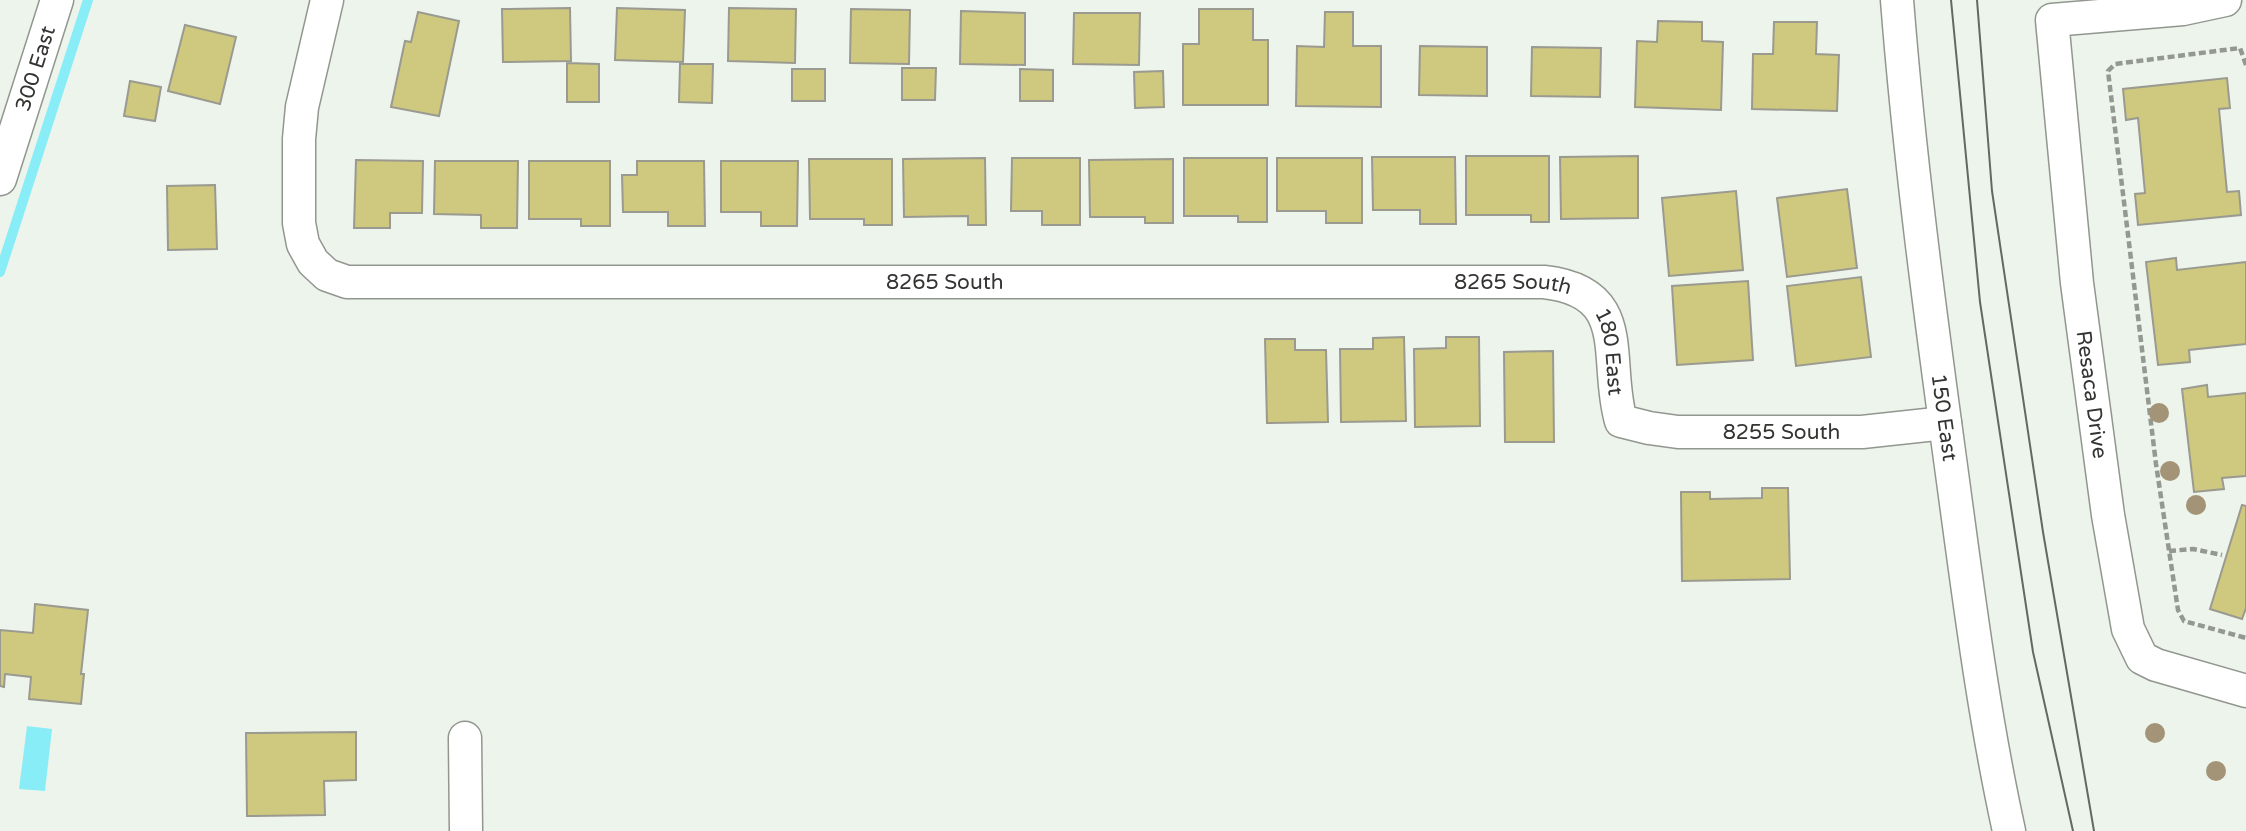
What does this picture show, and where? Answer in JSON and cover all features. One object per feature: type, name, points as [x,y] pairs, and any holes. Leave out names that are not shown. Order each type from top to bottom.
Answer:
[{"type":"street","name":"300 East","points":[[0,179],[57,0]]},
{"type":"street","name":"8265 South","points":[[327,0],[302,107],[299,139],[299,223],[303,244],[313,262],[327,275],[346,282],[1544,282],[1582,290]]},
{"type":"street","name":"150 East","points":[[1897,0],[1905,105],[1923,265],[1972,625],[2009,831]]},
{"type":"street","name":"Resaca Drive","points":[[2225,0],[2183,9],[2052,20],[2077,284],[2108,515],[2128,629],[2142,658],[2156,665],[2246,691]]},
{"type":"street","name":"180 East","points":[[1582,290],[1597,303],[1607,320],[1612,339],[1616,405],[1621,421]]},
{"type":"street","name":"8255 South","points":[[1621,421],[1678,432],[1862,432],[1945,424]]},
{"type":"street","points":[[465,738],[466,831]]},
{"type":"path","points":[[2246,65],[2240,48],[2115,64],[2108,71],[2156,464],[2178,610],[2184,621],[2246,638]]},
{"type":"path","points":[[2169,551],[2193,549],[2222,555]]},
{"type":"water","points":[[27,726],[52,729],[45,791],[19,789]]},
{"type":"building","points":[[570,8],[571,61],[503,62],[502,9]]},
{"type":"building","points":[[617,8],[685,10],[683,62],[615,60]]},
{"type":"building","points":[[729,8],[796,9],[795,63],[728,61]]},
{"type":"building","points":[[851,9],[910,10],[909,64],[850,63]]},
{"type":"building","points":[[1199,9],[1253,9],[1253,40],[1268,40],[1268,105],[1183,105],[1183,44],[1199,44]]},
{"type":"building","points":[[961,11],[1025,13],[1025,65],[960,64]]},
{"type":"building","points":[[418,12],[459,21],[439,116],[391,107],[405,41],[411,42]]},
{"type":"building","points":[[1325,12],[1353,12],[1353,46],[1381,46],[1381,107],[1296,106],[1297,46],[1324,47]]},
{"type":"building","points":[[1074,13],[1140,13],[1139,65],[1073,64]]},
{"type":"building","points":[[1658,21],[1702,22],[1702,41],[1723,42],[1721,110],[1635,107],[1637,41],[1657,42]]},
{"type":"building","points":[[1774,22],[1817,22],[1816,54],[1839,55],[1837,111],[1752,109],[1753,54],[1773,54]]},
{"type":"building","points":[[185,25],[236,37],[220,104],[168,91]]},
{"type":"building","points":[[1420,46],[1487,47],[1487,96],[1419,95]]},
{"type":"building","points":[[1532,47],[1601,48],[1600,97],[1531,96]]},
{"type":"building","points":[[567,63],[599,64],[599,102],[567,102]]},
{"type":"building","points":[[680,64],[713,64],[712,103],[679,102]]},
{"type":"building","points":[[902,68],[936,68],[935,100],[902,100]]},
{"type":"building","points":[[792,69],[825,69],[825,101],[792,101]]},
{"type":"building","points":[[1020,69],[1053,70],[1053,101],[1020,101]]},
{"type":"building","points":[[1163,71],[1164,107],[1135,108],[1134,72]]},
{"type":"building","points":[[2227,78],[2230,108],[2219,109],[2227,192],[2239,191],[2241,215],[2138,225],[2135,194],[2145,193],[2138,118],[2126,120],[2123,89]]},
{"type":"building","points":[[130,81],[161,87],[155,121],[124,116]]},
{"type":"building","points":[[1466,156],[1549,156],[1549,222],[1531,222],[1531,215],[1466,215]]},
{"type":"building","points":[[1638,156],[1638,218],[1561,219],[1560,157]]},
{"type":"building","points":[[1372,157],[1455,157],[1456,224],[1420,224],[1420,210],[1373,210]]},
{"type":"building","points":[[985,158],[986,225],[968,225],[968,216],[904,217],[903,159]]},
{"type":"building","points":[[1012,158],[1080,158],[1080,225],[1042,225],[1042,211],[1011,211]]},
{"type":"building","points":[[1184,158],[1267,158],[1267,222],[1238,222],[1238,216],[1184,216]]},
{"type":"building","points":[[1277,158],[1362,158],[1362,223],[1326,223],[1326,211],[1277,211]]},
{"type":"building","points":[[809,159],[892,159],[892,225],[864,225],[864,219],[810,219]]},
{"type":"building","points":[[1173,159],[1173,223],[1145,223],[1145,217],[1090,217],[1089,160]]},
{"type":"building","points":[[356,160],[423,161],[422,213],[390,213],[390,228],[354,228]]},
{"type":"building","points":[[435,161],[518,161],[517,228],[481,228],[481,215],[434,214]]},
{"type":"building","points":[[529,161],[610,161],[610,226],[581,226],[581,219],[529,219]]},
{"type":"building","points":[[637,161],[704,161],[705,226],[668,226],[668,212],[623,212],[622,175],[637,175]]},
{"type":"building","points":[[721,161],[798,161],[797,226],[761,226],[761,212],[721,212]]},
{"type":"building","points":[[215,185],[217,249],[168,250],[167,186]]},
{"type":"building","points":[[1847,189],[1857,268],[1787,277],[1777,198]]},
{"type":"building","points":[[1736,191],[1743,270],[1669,276],[1662,198]]},
{"type":"building","points":[[2176,258],[2177,270],[2246,262],[2246,344],[2189,350],[2190,362],[2158,365],[2146,262]]},
{"type":"building","points":[[1861,277],[1871,357],[1796,366],[1787,286]]},
{"type":"building","points":[[1748,281],[1753,360],[1677,365],[1672,286]]},
{"type":"building","points":[[1404,337],[1406,421],[1341,422],[1340,349],[1373,349],[1373,338]]},
{"type":"building","points":[[1446,337],[1479,337],[1480,426],[1415,427],[1414,349],[1446,348]]},
{"type":"building","points":[[1265,339],[1295,339],[1295,350],[1326,350],[1328,422],[1267,423]]},
{"type":"building","points":[[1553,351],[1554,442],[1505,442],[1504,352]]},
{"type":"building","points":[[2207,385],[2208,397],[2246,393],[2246,476],[2222,478],[2224,489],[2194,492],[2182,389]]},
{"type":"building","points":[[1762,488],[1788,488],[1790,579],[1682,581],[1681,492],[1710,492],[1710,499],[1762,498]]},
{"type":"building","points":[[2242,505],[2246,506],[2246,608],[2242,619],[2210,609]]},
{"type":"building","points":[[35,604],[88,610],[81,674],[84,674],[81,704],[29,699],[31,677],[5,674],[4,687],[0,686],[0,630],[33,633]]},
{"type":"building","points":[[356,732],[356,780],[324,781],[325,815],[247,816],[246,733]]},
{"type":"waterway","points":[[0,272],[88,0]]},
{"type":"tram line","points":[[1951,0],[1980,302],[2033,652],[2073,831]]},
{"type":"tram line","points":[[1977,0],[1992,191],[2043,532],[2094,831]]}]
